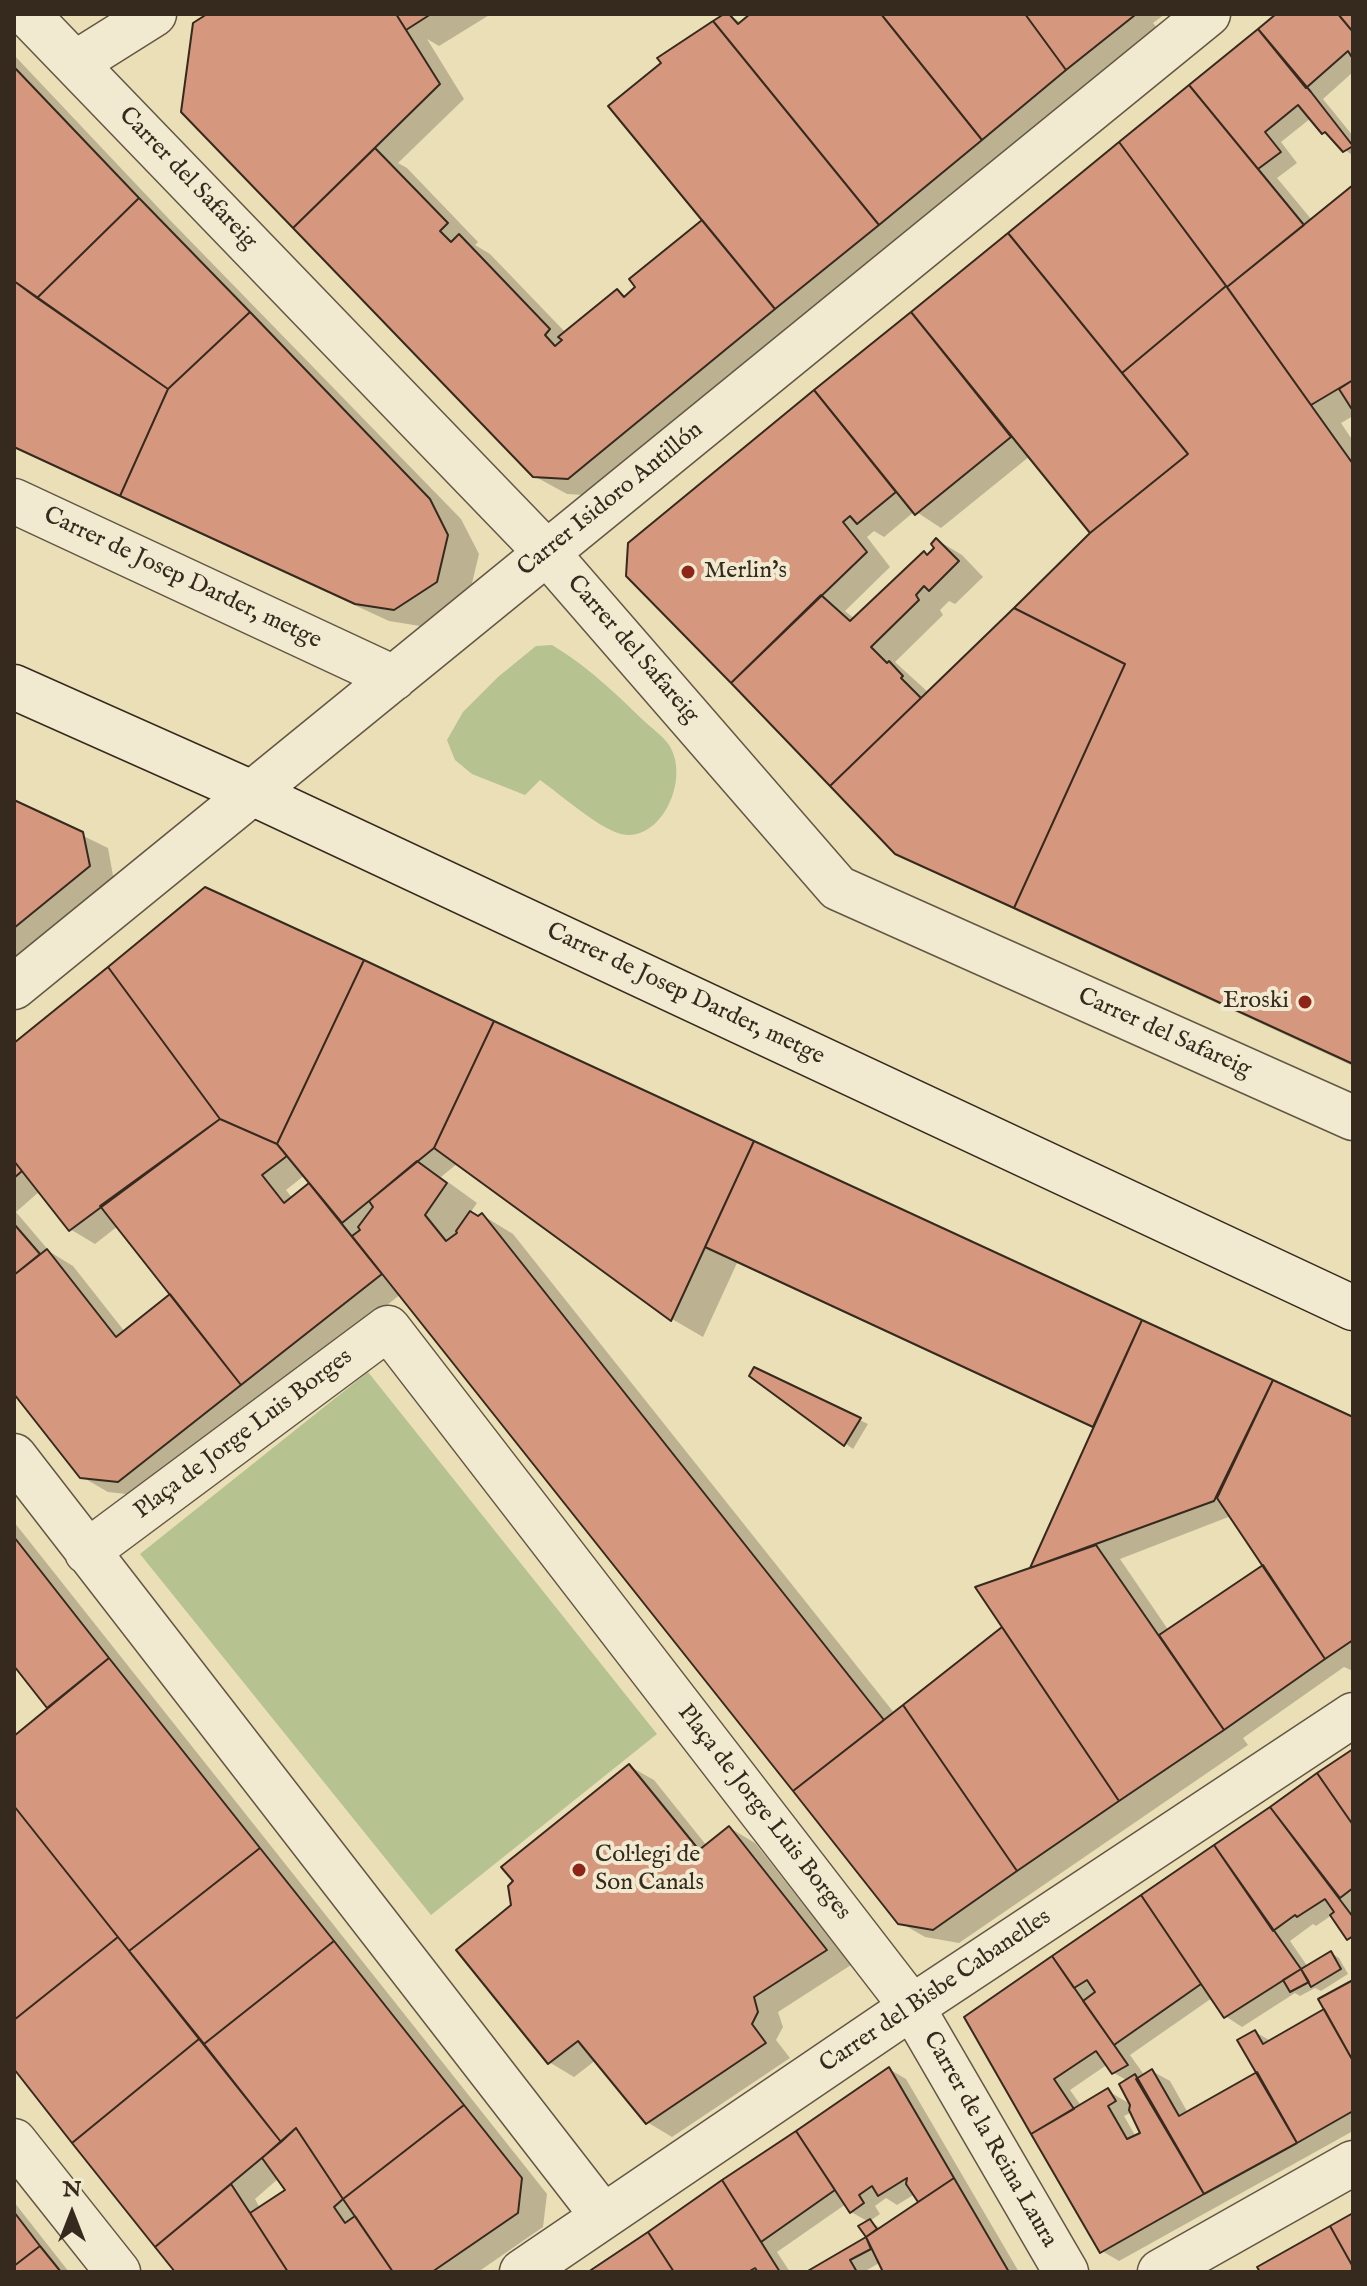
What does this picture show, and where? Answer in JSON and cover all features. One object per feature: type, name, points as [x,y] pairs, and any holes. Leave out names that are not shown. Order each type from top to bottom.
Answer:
[{"type":"street","name":"Carrer del Safareig","points":[[27,14],[547,553],[838,888],[1353,1118]]},
{"type":"street","points":[[76,63],[154,14]]},
{"type":"street","name":"Carrer Isidoro Antillón","points":[[14,987],[1208,14]]},
{"type":"street","name":"Carrer de Josep Darder, metge","points":[[14,501],[394,678]]},
{"type":"street","name":"Carrer de Josep Darder, metge","points":[[14,687],[252,793],[1353,1308]]},
{"type":"street","name":"Plaça de Jorge Luis Borges","points":[[87,1552],[388,1328],[912,2007]]},
{"type":"street","points":[[14,1456],[603,2216]]},
{"type":"street","name":"Carrer del Bisbe Cabanelles","points":[[522,2272],[912,2007],[1353,1715]]},
{"type":"street","name":"Carrer de la Reina Laura","points":[[912,2007],[1066,2272]]},
{"type":"street","points":[[14,2141],[118,2272]]},
{"type":"street","points":[[1160,2272],[1353,2163]]},
{"type":"green space","points":[[552,645],[599,679],[669,745],[675,760],[673,793],[657,822],[645,831],[631,835],[615,832],[587,816],[540,780],[525,795],[472,774],[455,760],[447,740],[463,712],[498,677],[536,646]]},
{"type":"green space","points":[[368,1372],[657,1734],[431,1915],[140,1554]]},
{"type":"building","points":[[207,14],[396,14],[440,84],[293,228],[181,112],[193,23]]},
{"type":"building","points":[[396,14],[431,14],[406,30]]},
{"type":"building","points":[[729,14],[738,24],[750,14],[881,14],[982,140],[879,225],[713,21]]},
{"type":"building","points":[[881,14],[1025,14],[1066,70],[982,140]]},
{"type":"building","points":[[1025,14],[1134,14],[1135,15],[1066,70]]},
{"type":"building","points":[[1276,14],[1338,14],[1353,32],[1353,59],[1348,51],[1306,88],[1258,29]]},
{"type":"building","points":[[1338,14],[1353,14],[1353,32]]},
{"type":"building","points":[[713,21],[879,225],[775,309],[608,106],[661,63],[657,58]]},
{"type":"building","points":[[1258,29],[1353,146],[1343,152],[1325,132],[1322,134],[1298,105],[1265,132],[1281,152],[1258,169],[1189,85]]},
{"type":"building","points":[[14,67],[139,198],[37,298],[14,281]]},
{"type":"building","points":[[1189,85],[1304,225],[1227,287],[1119,142]]},
{"type":"building","points":[[1119,142],[1226,286],[1122,373],[1008,233]]},
{"type":"building","points":[[375,148],[448,223],[440,231],[451,242],[459,234],[550,329],[545,335],[555,346],[562,340],[558,337],[617,289],[624,297],[635,287],[629,279],[702,220],[775,309],[568,479],[533,477],[293,228]]},
{"type":"building","points":[[1353,185],[1353,380],[1311,405],[1227,287]]},
{"type":"building","points":[[139,198],[250,312],[168,389],[37,298]]},
{"type":"building","points":[[1008,233],[1188,454],[1090,533],[911,312]]},
{"type":"building","points":[[14,281],[168,389],[120,496],[14,447]]},
{"type":"building","points":[[1226,286],[1353,464],[1353,1064],[1014,908],[1125,664],[1014,608],[1090,533],[1188,454],[1122,373]]},
{"type":"building","points":[[250,312],[430,499],[448,535],[437,582],[394,610],[355,604],[120,496],[168,389]]},
{"type":"building","points":[[911,312],[1011,437],[915,515],[814,390]]},
{"type":"building","points":[[1353,380],[1353,411],[1339,389]]},
{"type":"building","points":[[814,390],[896,492],[857,524],[850,516],[843,522],[867,552],[731,683],[626,576],[628,543]]},
{"type":"building","points":[[936,538],[959,561],[929,591],[924,586],[916,595],[919,600],[871,647],[887,663],[889,661],[921,698],[830,786],[731,683],[821,595],[850,621],[924,551],[927,555],[934,548],[931,544]]},
{"type":"building","points":[[1014,608],[1125,664],[1014,908],[895,854],[830,786]]},
{"type":"building","points":[[14,800],[83,832],[90,866],[14,928]]},
{"type":"building","points":[[205,887],[364,960],[277,1144],[220,1119],[108,967]]},
{"type":"building","points":[[364,960],[494,1021],[434,1148],[342,1223],[277,1144]]},
{"type":"building","points":[[108,967],[220,1119],[69,1231],[14,1161],[14,1043]]},
{"type":"building","points":[[494,1021],[754,1141],[671,1321],[434,1148]]},
{"type":"building","points":[[220,1119],[277,1144],[287,1156],[262,1175],[284,1203],[309,1183],[382,1274],[241,1385],[100,1206]]},
{"type":"building","points":[[754,1141],[1142,1320],[1093,1427],[705,1247]]},
{"type":"building","points":[[14,1161],[22,1171],[14,1178]]},
{"type":"building","points":[[417,1161],[447,1183],[425,1215],[446,1241],[457,1233],[470,1211],[478,1216],[482,1213],[884,1720],[793,1791],[352,1236],[360,1230],[358,1227],[373,1207],[369,1201]]},
{"type":"building","points":[[14,1224],[40,1254],[14,1275]]},
{"type":"building","points":[[47,1249],[116,1337],[170,1294],[241,1385],[118,1482],[80,1478],[14,1394],[14,1275]]},
{"type":"building","points":[[1142,1320],[1273,1380],[1214,1501],[1030,1568]]},
{"type":"building","points":[[754,1367],[861,1418],[844,1446],[749,1376]]},
{"type":"building","points":[[1273,1380],[1353,1417],[1353,1640],[1325,1659],[1217,1498]]},
{"type":"building","points":[[14,1537],[109,1658],[47,1708],[14,1666]]},
{"type":"building","points":[[1096,1545],[1224,1730],[1119,1801],[975,1587]]},
{"type":"building","points":[[1263,1565],[1325,1659],[1224,1730],[1159,1635]]},
{"type":"building","points":[[1002,1627],[1119,1801],[1017,1871],[903,1705]]},
{"type":"building","points":[[109,1658],[260,1848],[129,1951],[14,1806],[14,1736]]},
{"type":"building","points":[[903,1705],[1017,1871],[933,1930],[898,1924],[793,1791]]},
{"type":"building","points":[[1353,1749],[1353,1825],[1317,1773]]},
{"type":"building","points":[[629,1764],[699,1850],[729,1826],[827,1950],[754,1997],[758,2012],[752,2024],[766,2043],[646,2124],[578,2041],[548,2064],[456,1950],[511,1905],[508,1886],[513,1881],[501,1867]]},
{"type":"building","points":[[1317,1773],[1353,1825],[1353,1888],[1340,1898],[1270,1807]]},
{"type":"building","points":[[14,1806],[118,1937],[14,2020]]},
{"type":"building","points":[[1270,1807],[1353,1917],[1353,1936],[1347,1940],[1330,1915],[1334,1912],[1325,1899],[1273,1931],[1214,1845]]},
{"type":"building","points":[[1214,1845],[1301,1969],[1224,2018],[1141,1895]]},
{"type":"building","points":[[260,1848],[334,1941],[204,2044],[129,1951]]},
{"type":"building","points":[[1141,1895],[1201,1984],[1114,2045],[1083,2001],[1095,1992],[1087,1980],[1074,1988],[1052,1956]]},
{"type":"building","points":[[118,1937],[199,2039],[72,2143],[14,2069],[14,2020]]},
{"type":"building","points":[[334,1941],[464,2105],[343,2199],[296,2128],[281,2142],[204,2044]]},
{"type":"building","points":[[1331,1951],[1341,1969],[1311,1987],[1301,1969]]},
{"type":"building","points":[[1052,1956],[1128,2065],[1112,2074],[1096,2051],[1054,2079],[1074,2109],[1031,2134],[964,2017]]},
{"type":"building","points":[[1301,1969],[1309,1982],[1290,1992],[1283,1980]]},
{"type":"building","points":[[1353,1980],[1353,2061],[1318,1999]]},
{"type":"building","points":[[1324,2009],[1353,2061],[1353,2111],[1297,2143],[1237,2040],[1255,2030],[1263,2044]]},
{"type":"building","points":[[199,2039],[281,2142],[155,2247],[72,2143]]},
{"type":"building","points":[[889,2067],[954,2178],[918,2202],[906,2184],[907,2178],[878,2196],[872,2186],[859,2195],[864,2203],[850,2213],[796,2131]]},
{"type":"building","points":[[1152,2069],[1179,2116],[1257,2072],[1297,2143],[1204,2194],[1136,2079]]},
{"type":"building","points":[[1135,2074],[1204,2194],[1100,2253],[1031,2134],[1108,2088],[1116,2101],[1108,2106],[1127,2139],[1140,2133],[1119,2084]]},
{"type":"building","points":[[464,2105],[522,2178],[518,2213],[432,2272],[393,2272],[343,2199]]},
{"type":"building","points":[[296,2128],[343,2199],[334,2207],[345,2223],[355,2216],[393,2272],[288,2272],[250,2213],[285,2190],[262,2158]]},
{"type":"building","points":[[796,2131],[835,2190],[761,2242],[722,2180]]},
{"type":"building","points":[[954,2178],[1009,2272],[883,2272],[866,2237]]},
{"type":"building","points":[[722,2180],[780,2272],[758,2272],[755,2268],[748,2272],[674,2272],[648,2232]]},
{"type":"building","points":[[231,2184],[288,2272],[175,2272],[155,2247]]},
{"type":"building","points":[[14,2212],[40,2246],[14,2266]]},
{"type":"building","points":[[1353,2213],[1353,2267],[1330,2226]]},
{"type":"building","points":[[870,2219],[877,2229],[866,2237],[858,2226]]},
{"type":"building","points":[[1330,2226],[1353,2272],[1260,2272],[1257,2267]]},
{"type":"building","points":[[648,2232],[674,2272],[588,2272]]},
{"type":"building","points":[[866,2237],[871,2249],[850,2260],[857,2272],[806,2272]]},
{"type":"building","points":[[40,2246],[61,2272],[14,2272],[14,2266]]},
{"type":"place","name":"Merlin's","points":[[688,572]]},
{"type":"place","name":"Eroski","points":[[1305,1002]]},
{"type":"place","name":"Col·legi de Son Canals","points":[[579,1870]]}]
